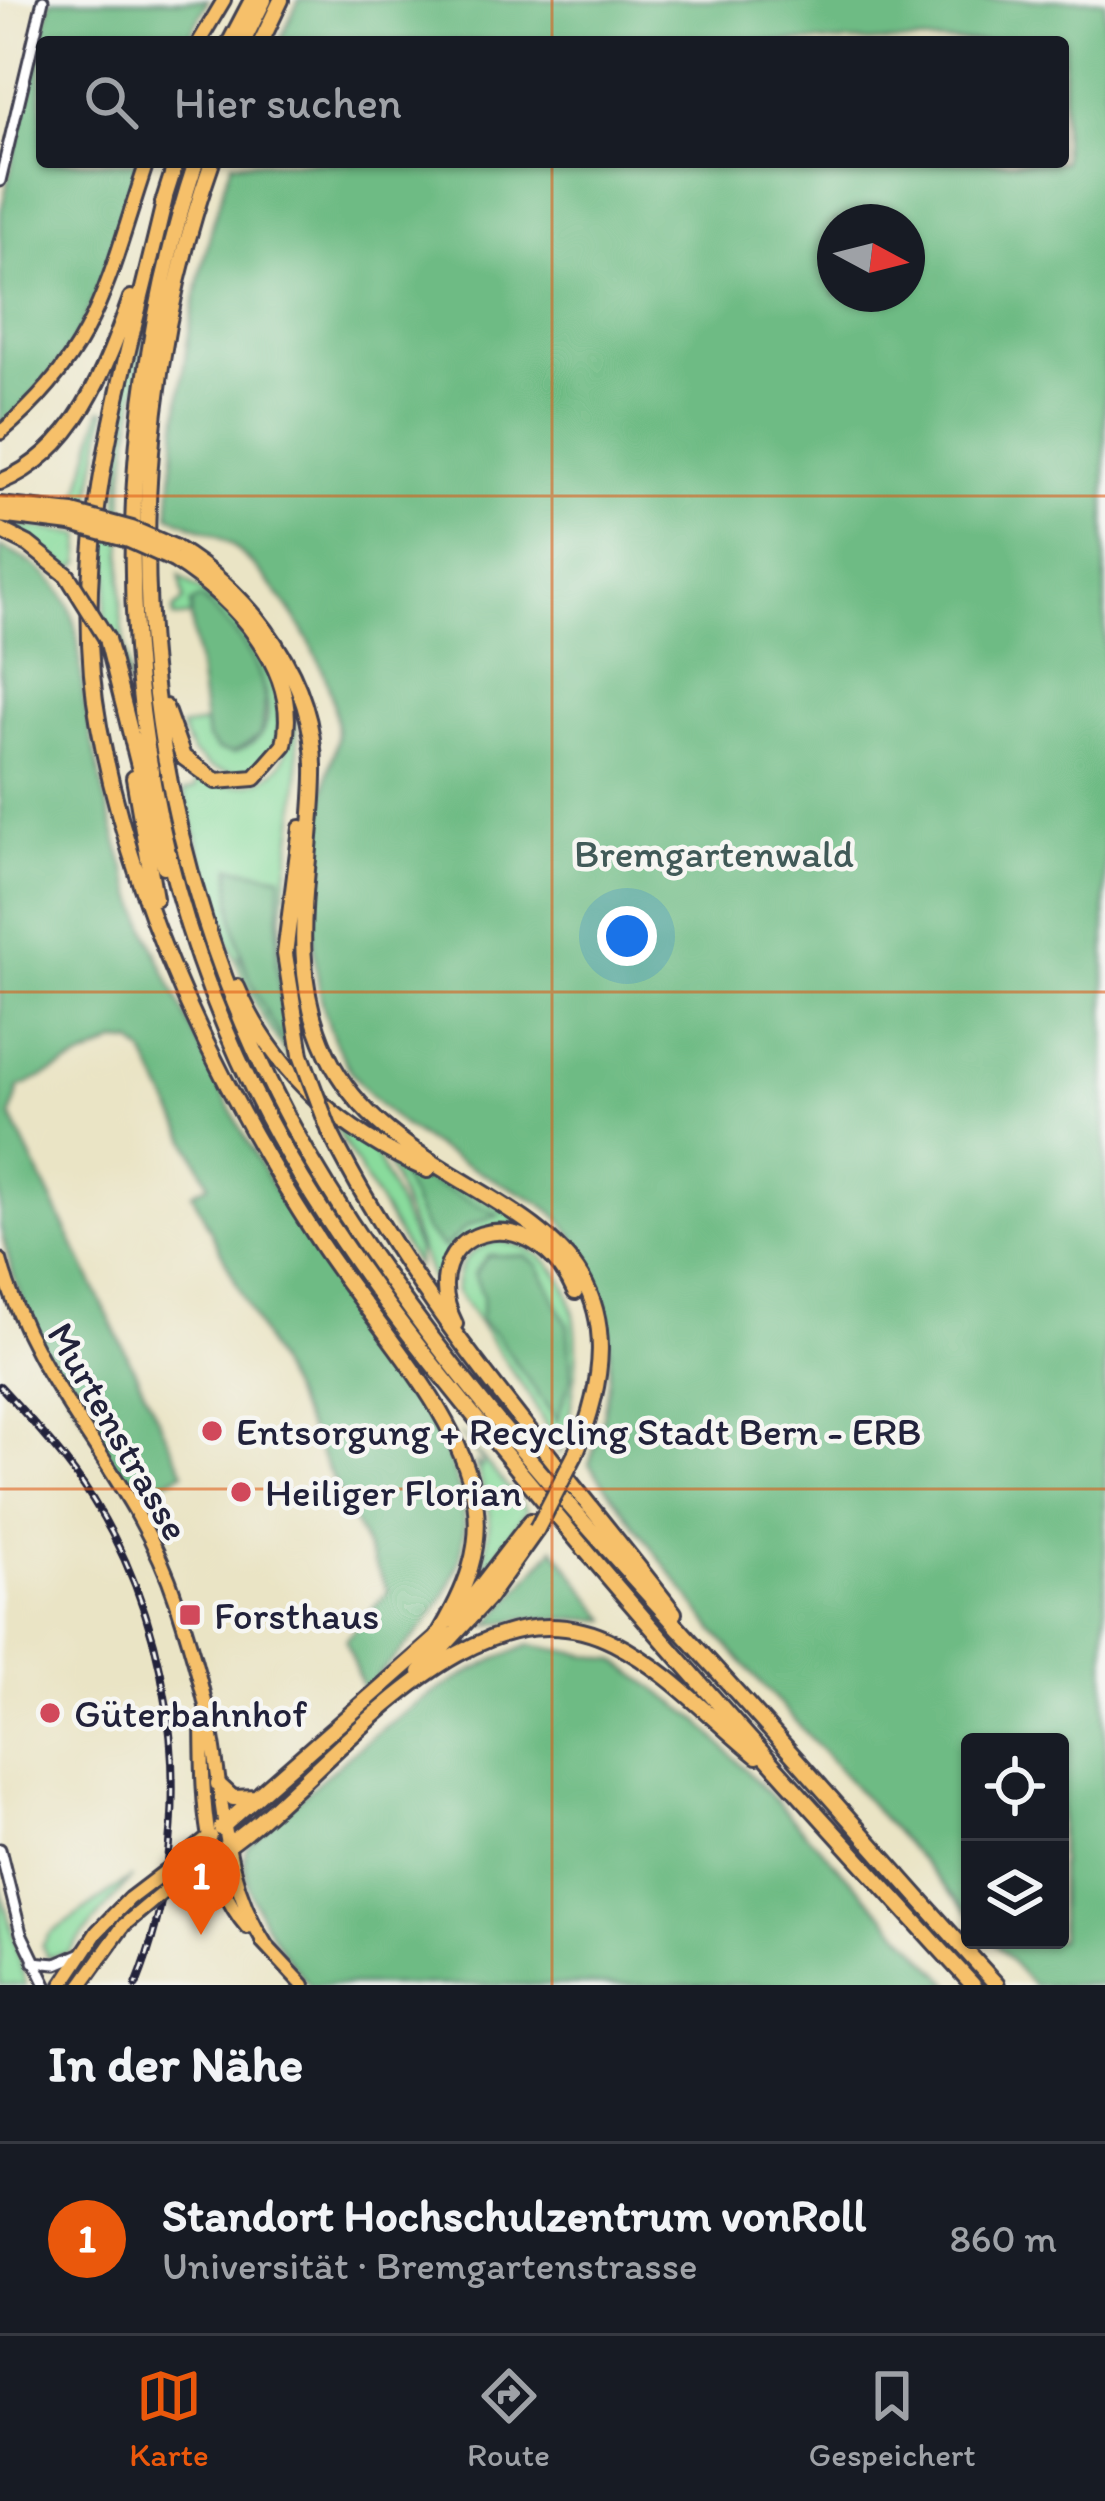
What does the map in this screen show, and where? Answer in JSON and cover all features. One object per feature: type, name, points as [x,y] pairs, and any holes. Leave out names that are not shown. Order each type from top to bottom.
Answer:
[{"type":"highway","points":[[233,36],[252,0]]},
{"type":"highway","points":[[246,36],[263,0]]},
{"type":"highway","points":[[263,36],[281,0]]},
{"type":"highway","points":[[0,482],[38,461],[80,413],[119,328],[174,168]]},
{"type":"highway","points":[[194,168],[149,348],[137,440],[132,562],[137,661],[151,764],[171,858],[214,999],[287,1152],[400,1324],[567,1528],[973,1985]]},
{"type":"highway","points":[[210,168],[177,284],[157,396],[148,507],[150,622],[162,741],[225,981],[265,1072],[368,1249],[535,1466],[997,1985]]},
{"type":"highway","points":[[165,199],[100,479],[91,554],[89,643],[98,721],[123,824],[166,952],[206,1038],[291,1197],[446,1426],[467,1472],[475,1502],[476,1549],[465,1586],[435,1641]]},
{"type":"highway","points":[[0,505],[133,529],[213,573],[260,621],[290,670],[315,773],[302,947],[310,1008],[328,1056],[352,1096],[391,1136],[513,1208],[560,1248],[581,1281],[593,1318],[596,1383],[572,1450],[534,1525],[488,1598],[392,1702]]},
{"type":"highway","points":[[0,515],[72,519]]},
{"type":"highway","points":[[0,530],[28,544],[67,575],[107,639],[186,937],[202,985],[214,999]]},
{"type":"highway","points":[[150,622],[160,655],[166,713],[183,757],[216,781],[245,781],[264,772],[279,756],[287,733],[279,682],[236,611],[174,554]]},
{"type":"highway","points":[[306,722],[306,795],[286,931],[289,1000],[301,1055],[330,1132],[402,1260],[485,1375],[721,1675]]},
{"type":"highway","points":[[130,727],[152,887],[206,1038]]},
{"type":"highway","points":[[200,899],[251,1015],[296,1079],[374,1144],[513,1208]]},
{"type":"highway","points":[[485,1375],[450,1312],[445,1278],[468,1241],[508,1231],[552,1254],[579,1300],[587,1372],[572,1450]]},
{"type":"highway","points":[[215,1833],[435,1641],[534,1525]]},
{"type":"highway","points":[[219,1851],[392,1702],[448,1660],[495,1635],[530,1627],[576,1629],[614,1643],[653,1666],[789,1782]]},
{"type":"highway","points":[[218,1784],[233,1798],[261,1796]]},
{"type":"main road","points":[[201,36],[220,0]]},
{"type":"main road","points":[[0,433],[49,389],[82,343],[106,291],[145,168]]},
{"type":"main road","name":"Murtenstrasse","points":[[0,1260],[48,1378],[125,1491],[160,1557],[202,1703],[218,1784],[215,1833]]},
{"type":"main road","name":"Murtenstrasse","points":[[202,1703],[219,1851]]},
{"type":"main road","points":[[81,1985],[124,1924],[168,1888],[215,1833]]},
{"type":"main road","points":[[62,1985],[82,1953],[129,1899],[219,1851]]},
{"type":"main road","points":[[219,1851],[225,1888],[242,1922],[303,1985]]},
{"type":"main road","points":[[219,1851],[266,1945]]},
{"type":"main road","points":[[177,1872],[209,1878],[225,1888]]},
{"type":"street","points":[[0,181],[43,0]]},
{"type":"street","points":[[0,1849],[34,1961],[46,1985]]},
{"type":"street","points":[[34,1961],[56,1964],[82,1953]]},
{"type":"green space","points":[[51,0],[208,0],[190,36],[42,36]]},
{"type":"green space","name":"Bremgartenwald","points":[[299,0],[1105,0],[1105,1985],[1033,1985],[1000,1949],[1069,1949],[1069,1733],[961,1733],[961,1905],[715,1632],[589,1464],[606,1401],[609,1336],[594,1273],[579,1244],[551,1211],[401,1123],[362,1086],[334,1039],[317,977],[314,944],[318,843],[337,735],[327,683],[304,632],[271,585],[227,542],[169,515],[188,337],[206,249],[230,168],[1069,168],[1069,36],[282,36]]},
{"type":"green space","points":[[36,63],[36,168],[139,168],[104,272],[76,335],[32,395],[0,425],[1,211]]},
{"type":"green space","points":[[154,263],[124,477],[121,614],[130,690],[104,616],[109,577],[99,514],[118,512],[121,457],[113,429]]},
{"type":"green space","points":[[101,410],[106,410],[90,504],[77,502]]},
{"type":"green space","points":[[7,523],[82,535],[80,564],[71,569]]},
{"type":"green space","points":[[0,547],[39,569],[68,604],[92,742],[124,865],[157,954],[213,1073],[274,1189],[421,1405],[446,1451],[461,1495],[464,1534],[452,1580],[428,1620],[363,1690],[346,1640],[388,1591],[192,1193],[209,1184],[144,1053],[133,1043],[118,1042],[19,1088],[11,1116],[184,1472],[139,1495],[54,1368],[10,1263],[0,1225]]},
{"type":"green space","points":[[180,576],[231,616],[254,647],[273,687],[279,728],[274,746],[262,762],[249,769],[229,772],[208,766],[192,752],[181,727],[205,723],[207,738],[233,753],[256,740],[267,722],[267,701],[248,656],[204,600],[191,603],[191,616],[174,618],[173,610],[184,600]]},
{"type":"green space","points":[[200,598],[242,642],[260,677],[264,716],[259,736],[233,753],[218,750],[207,738],[191,616],[191,603]]},
{"type":"green space","points":[[281,670],[297,732],[298,763],[282,916],[281,975],[300,1072],[241,973],[184,792],[196,788],[193,774],[219,784],[248,784],[273,772],[282,761],[287,718]],"holes":[[[280,877],[276,964],[287,1046],[239,957]]]},
{"type":"green space","points":[[231,867],[281,876],[276,964],[288,1050],[244,963],[233,917]]},
{"type":"green space","points":[[328,1115],[373,1148],[418,1250],[417,1267]]},
{"type":"green space","points":[[384,1153],[505,1210],[532,1235],[500,1227],[469,1237],[439,1299]]},
{"type":"green space","points":[[396,1166],[499,1215],[466,1227],[444,1248],[426,1231]]},
{"type":"green space","points":[[498,1241],[532,1251],[555,1270],[569,1295],[576,1359],[560,1453],[532,1400],[456,1290],[467,1257]]},
{"type":"green space","points":[[488,1255],[525,1256],[538,1265],[568,1326],[571,1378],[557,1421],[496,1335],[480,1321],[483,1297],[474,1274]]},
{"type":"green space","points":[[460,1433],[527,1510],[484,1571],[490,1514],[475,1461],[481,1468],[483,1462]]},
{"type":"green space","points":[[554,1548],[608,1620],[527,1618],[488,1625]]},
{"type":"green space","points":[[530,1645],[615,1660],[697,1719],[951,1985],[310,1985],[275,1940],[254,1901],[247,1882],[247,1848],[345,1759],[414,1706],[489,1662]]},
{"type":"green space","points":[[132,1877],[68,1953],[47,1957],[42,1946],[50,1934]]},
{"type":"green space","points":[[0,1885],[26,1985],[0,1985]]},
{"type":"railway","points":[[0,1386],[61,1455],[93,1500],[145,1613],[161,1674],[173,1801],[168,1864],[156,1926],[136,1985]]},
{"type":"place","name":"Entsorgung + Recycling Stadt Bern - ERB","points":[[212,1431]]},
{"type":"place","name":"Heiliger Florian","points":[[241,1492]]},
{"type":"place","name":"Forsthaus","points":[[190,1615]]},
{"type":"place","name":"Güterbahnhof","points":[[50,1713]]},
{"type":"place","name":"Standort Hochschulzentrum vonRoll","points":[[201,1935]]}]
